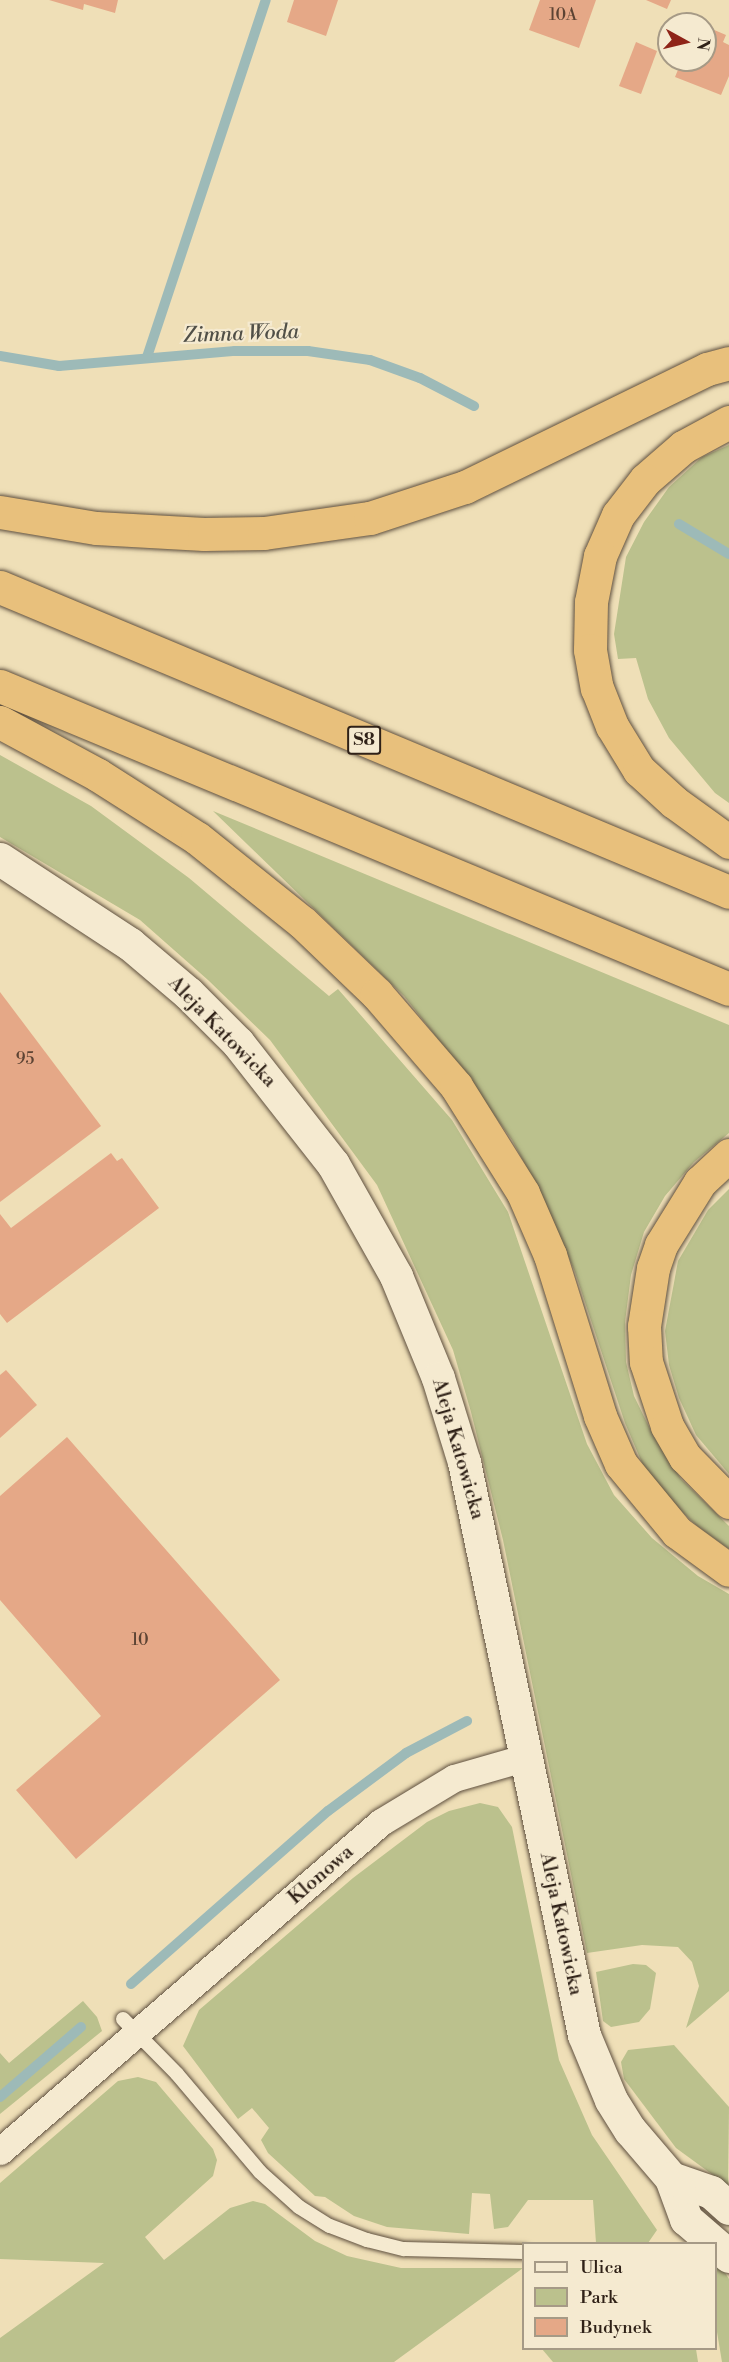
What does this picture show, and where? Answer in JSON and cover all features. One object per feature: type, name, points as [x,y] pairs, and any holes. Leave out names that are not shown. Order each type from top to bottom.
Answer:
[{"type":"highway","points":[[0,512],[151,533],[264,533],[360,520],[465,487],[707,369],[729,363]]},
{"type":"highway","points":[[729,422],[683,447],[645,480],[618,514],[600,556],[591,602],[590,650],[597,688],[612,726],[639,770],[674,802],[729,842]]},
{"type":"highway","name":"S8","points":[[0,587],[729,892]]},
{"type":"highway","points":[[0,686],[729,989]]},
{"type":"highway","points":[[0,722],[98,775],[197,838],[284,908],[377,994],[456,1086],[523,1193],[550,1255],[600,1416],[621,1464],[677,1532],[729,1569]]},
{"type":"highway","points":[[729,1155],[700,1182],[662,1245],[651,1278],[644,1326],[646,1362],[667,1426],[685,1457],[729,1502]]},
{"type":"street","name":"Aleja Katowicka","points":[[0,859],[100,921],[188,993],[275,1085],[354,1199],[396,1276],[442,1389],[484,1544],[584,2035],[611,2100],[630,2130],[671,2178],[687,2219],[713,2242]]},
{"type":"street","name":"Klonowa","points":[[0,2151],[131,2026],[409,1802],[454,1778],[527,1757]]},
{"type":"street","points":[[671,2178],[711,2192],[729,2208]]},
{"type":"street","name":"Aleja Katowicka","points":[[717,2245],[729,2256]]},
{"type":"lane","points":[[131,2026],[260,2172],[299,2207],[330,2226],[404,2249],[522,2252]]},
{"type":"green space","points":[[729,445],[729,803],[715,793],[669,738],[648,699],[636,658],[618,659],[614,634],[626,557],[644,522],[669,487],[702,457]]},
{"type":"green space","points":[[0,755],[91,806],[189,878],[329,996],[338,989],[452,1120],[508,1212],[587,1444],[614,1495],[652,1538],[698,1576],[729,1594],[729,1991],[686,2028],[699,1986],[692,1962],[678,1947],[642,1945],[587,1953],[503,1540],[471,1412],[453,1350],[377,1185],[270,1040],[208,980],[140,920],[0,837]]},
{"type":"green space","points":[[213,811],[729,1025],[729,1133],[694,1162],[665,1196],[644,1232],[631,1275],[625,1322],[626,1362],[634,1396],[654,1437],[681,1479],[729,1526],[729,1549],[697,1526],[669,1499],[643,1465],[625,1423],[575,1272],[544,1200],[512,1140],[460,1067],[404,996]]},
{"type":"green space","points":[[729,1189],[729,1474],[696,1435],[679,1398],[669,1365],[665,1331],[678,1261],[708,1210]]},
{"type":"green space","points":[[480,1803],[498,1807],[512,1827],[559,2060],[592,2135],[657,2230],[649,2242],[596,2242],[593,2200],[528,2200],[508,2227],[494,2229],[490,2194],[472,2193],[469,2234],[387,2227],[354,2216],[325,2197],[315,2196],[268,2153],[261,2140],[269,2128],[252,2108],[238,2119],[183,2046],[199,2010],[353,1878],[427,1822],[449,1811]]},
{"type":"green space","points":[[633,1964],[646,1965],[656,1973],[650,2009],[639,2022],[611,2027],[603,2021],[596,1972]]},
{"type":"green space","points":[[83,2001],[97,2017],[102,2031],[0,2114],[0,2053],[9,2063]]},
{"type":"green space","points":[[674,2045],[729,2107],[728,2186],[676,2148],[624,2079],[621,2062],[628,2050]]},
{"type":"green space","points":[[138,2077],[156,2082],[213,2149],[217,2160],[213,2176],[145,2237],[164,2260],[230,2208],[253,2201],[265,2204],[315,2241],[347,2256],[401,2268],[522,2269],[394,2362],[0,2362],[0,2338],[104,2263],[0,2259],[0,2183],[118,2081]]},
{"type":"green space","points":[[717,2260],[729,2279],[729,2362],[722,2362],[717,2332]]},
{"type":"green space","points":[[543,2350],[696,2350],[698,2362],[553,2362]]},
{"type":"building","points":[[49,0],[118,0],[115,13],[84,4],[83,10]]},
{"type":"building","points":[[294,0],[338,0],[326,36],[287,22]]},
{"type":"building","points":[[540,0],[596,0],[579,48],[529,30]]},
{"type":"building","points":[[646,0],[671,0],[667,9]]},
{"type":"building","points":[[717,31],[726,35],[723,42],[729,45],[729,76],[721,95],[675,77],[677,72],[717,72]]},
{"type":"building","points":[[636,42],[657,51],[641,94],[619,86]]},
{"type":"building","points":[[0,992],[101,1126],[0,1202]]},
{"type":"building","points":[[111,1153],[117,1161],[122,1158],[159,1208],[7,1323],[0,1314],[0,1214],[11,1228]]},
{"type":"building","points":[[6,1370],[37,1405],[0,1438],[0,1375]]},
{"type":"building","points":[[67,1437],[280,1680],[76,1859],[16,1790],[101,1716],[0,1600],[0,1496]]},
{"type":"waterway","points":[[147,357],[266,0]]},
{"type":"waterway","name":"Zimna Woda","points":[[0,356],[59,366],[235,351],[308,351],[370,360],[420,378],[474,406]]},
{"type":"waterway","name":"Zimna Woda","points":[[679,524],[729,554]]},
{"type":"waterway","points":[[131,1984],[328,1811],[406,1753],[467,1721]]},
{"type":"waterway","points":[[0,2097],[81,2027]]}]
